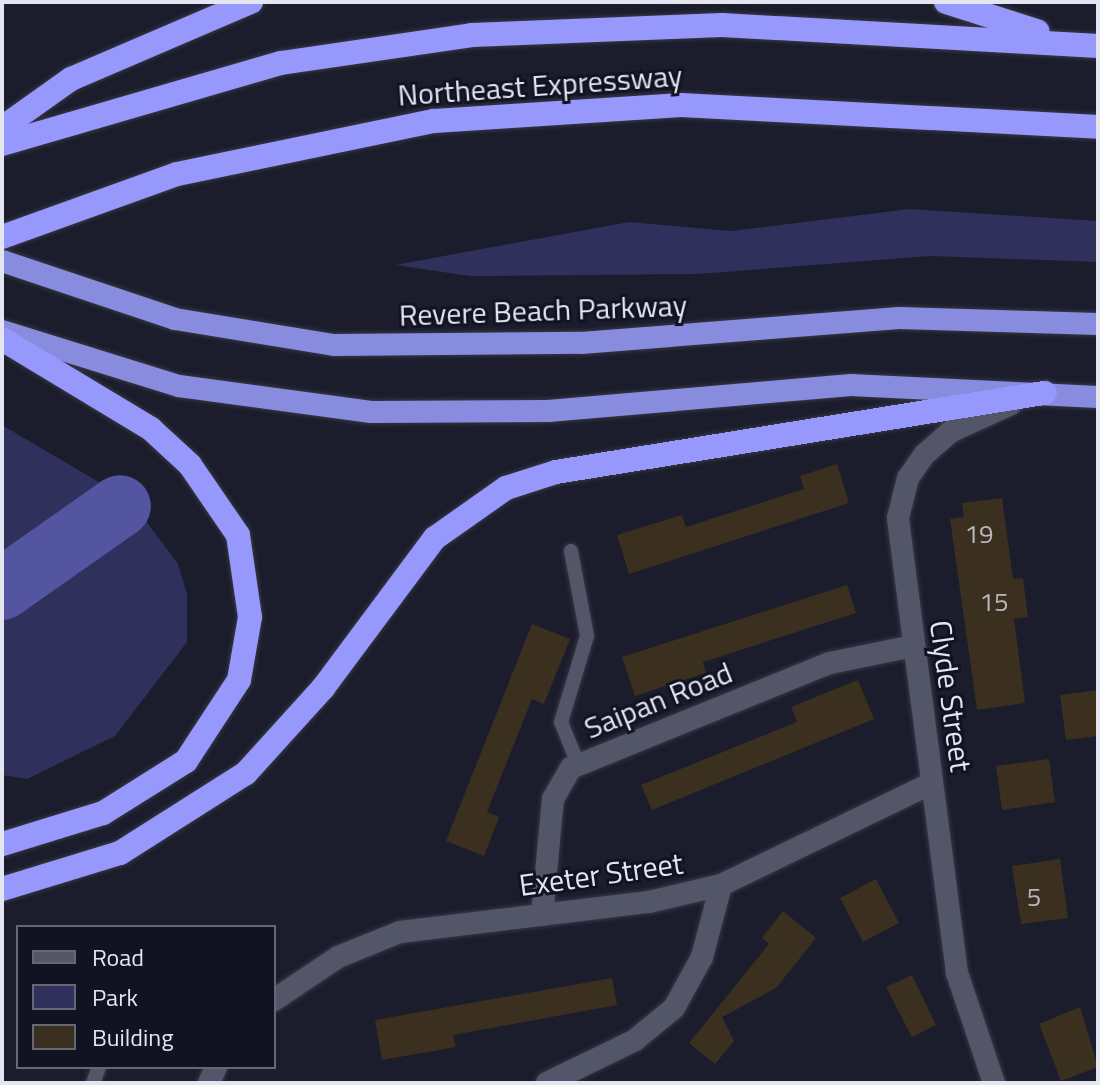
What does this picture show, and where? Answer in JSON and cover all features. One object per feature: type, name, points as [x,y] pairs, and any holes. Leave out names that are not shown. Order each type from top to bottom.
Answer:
[{"type":"highway","points":[[2,128],[71,79],[251,2]]},
{"type":"highway","points":[[946,2],[1090,46]]},
{"type":"highway","name":"Northeast Expressway","points":[[2,144],[281,63],[472,35],[722,25],[1090,46]]},
{"type":"highway","name":"Northeast Expressway","points":[[2,237],[56,215],[306,141],[497,114],[749,106],[1098,127]]},
{"type":"highway","points":[[2,254],[56,215]]},
{"type":"highway","name":"Revere Beach Parkway","points":[[2,261],[175,319],[334,345],[550,345],[899,318],[1098,324]]},
{"type":"highway","points":[[2,331],[179,386],[371,412],[548,411],[851,385],[1098,397]]},
{"type":"highway","points":[[2,339],[151,429],[190,465],[238,535],[250,617],[239,680],[186,761],[103,813],[2,844]]},
{"type":"highway","points":[[2,889],[120,853],[216,797],[300,716],[435,538],[506,488],[556,472],[1045,393]]},
{"type":"street","name":"Clyde Street","points":[[994,1083],[957,973],[899,535],[908,478],[950,432],[1045,393]]},
{"type":"street","name":"Saipan Road","points":[[542,915],[553,799],[564,774],[578,764],[830,663],[913,646]]},
{"type":"street","name":"Exeter Street","points":[[276,999],[338,957],[400,932],[542,915],[721,885],[932,783]]},
{"type":"street","points":[[547,1083],[635,1040],[674,1008],[702,957],[721,885]]},
{"type":"lane","points":[[571,551],[587,636],[561,722],[578,764]]},
{"type":"green space","points":[[910,209],[1098,221],[1098,262],[930,256],[698,274],[470,276],[395,265],[629,222],[731,231]]},
{"type":"green space","points":[[2,425],[131,501],[178,564],[187,594],[187,642],[115,736],[27,779],[2,775]]},
{"type":"building","points":[[837,464],[849,503],[629,574],[617,535],[682,515],[686,527],[804,489],[800,476]]},
{"type":"building","points":[[1002,498],[1013,579],[1023,578],[1028,617],[1014,619],[1025,703],[977,710],[950,519],[964,517],[962,503]]},
{"type":"building","points":[[847,585],[856,613],[703,662],[706,673],[635,696],[622,657]]},
{"type":"building","points":[[532,624],[570,639],[544,704],[532,699],[487,812],[499,817],[484,856],[446,841]]},
{"type":"building","points":[[858,680],[874,719],[652,810],[641,785],[797,722],[791,707]]},
{"type":"building","points":[[1098,690],[1098,736],[1066,740],[1060,695]]},
{"type":"building","points":[[1049,759],[1055,802],[1002,810],[996,766]]},
{"type":"building","points":[[1060,859],[1068,918],[1021,924],[1012,866]]},
{"type":"building","points":[[876,879],[899,923],[863,942],[840,898]]},
{"type":"building","points":[[783,911],[816,938],[776,988],[722,1017],[734,1041],[715,1064],[689,1043],[769,944],[762,938]]},
{"type":"building","points":[[912,975],[936,1025],[912,1037],[886,987]]},
{"type":"building","points":[[612,978],[617,1005],[453,1035],[456,1047],[382,1060],[375,1020]]},
{"type":"building","points":[[1080,1007],[1098,1067],[1061,1081],[1039,1024]]},
{"type":"waterway","points":[[2,589],[120,506]]}]
